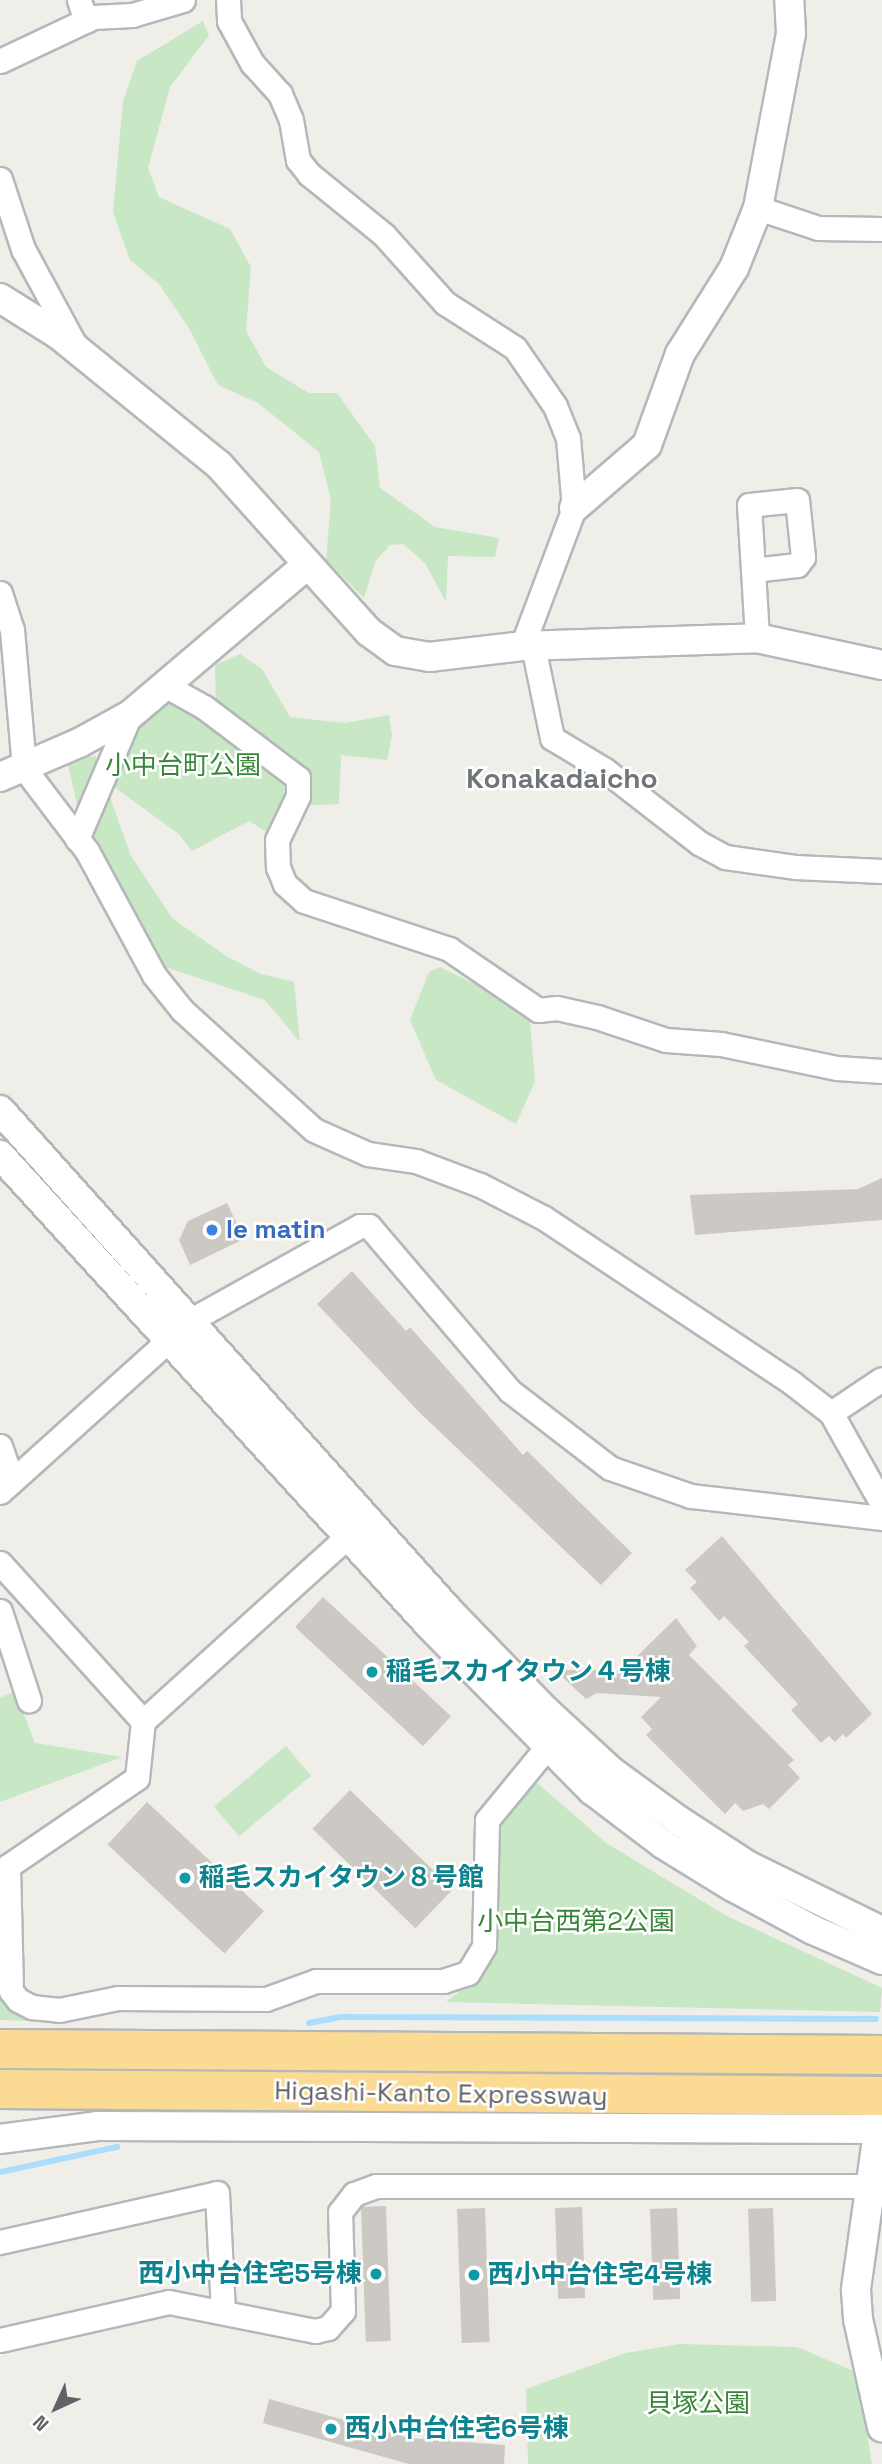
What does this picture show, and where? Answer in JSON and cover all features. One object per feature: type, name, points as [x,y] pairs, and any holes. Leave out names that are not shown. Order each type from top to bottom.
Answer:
[{"type":"highway","name":"Higashi-Kanto Expressway","points":[[0,2049],[882,2055]]},
{"type":"highway","name":"Higashi-Kanto Expressway","points":[[0,2089],[881,2110]]},
{"type":"street","points":[[0,61],[82,10],[132,15],[183,0]]},
{"type":"street","points":[[228,0],[229,21],[252,63],[280,94],[291,120],[298,160],[309,174],[384,235],[445,303],[515,348],[541,380],[568,438],[574,508],[528,646],[552,738],[606,770],[699,843],[725,857],[796,867],[882,870]]},
{"type":"street","points":[[574,508],[648,446],[680,354],[734,268],[758,208],[791,33],[789,0]]},
{"type":"street","points":[[0,179],[23,248],[78,351]]},
{"type":"street","points":[[758,208],[818,228],[882,229]]},
{"type":"street","points":[[0,298],[78,351],[219,465],[369,632],[395,650],[429,657],[528,646],[757,638],[882,665]]},
{"type":"street","points":[[8,772],[130,715],[168,687],[308,564]]},
{"type":"street","points":[[753,570],[757,638]]},
{"type":"street","points":[[0,593],[12,630],[8,772],[77,839],[153,975],[182,1010],[292,1115],[339,1143],[416,1161],[480,1185],[544,1218],[831,1413],[882,1504]]},
{"type":"street","points":[[168,687],[204,707],[298,778],[298,796],[277,840],[278,867],[285,884],[304,901],[449,949],[538,1010],[557,1008],[597,1017],[666,1040],[721,1044],[837,1068],[882,1071]]},
{"type":"street","points":[[77,839],[130,715]]},
{"type":"street","points":[[0,1110],[449,1611],[611,1771],[747,1865],[882,1931]]},
{"type":"street","points":[[0,1155],[348,1536],[547,1747],[592,1790],[663,1844],[813,1930],[882,1960]]},
{"type":"street","points":[[5,1485],[191,1320],[359,1226],[369,1226],[510,1391],[610,1468],[691,1496],[882,1518]]},
{"type":"street","points":[[831,1413],[882,1379]]},
{"type":"street","points":[[0,1446],[5,1485]]},
{"type":"street","points":[[348,1536],[142,1721],[137,1778],[8,1866],[11,1991],[32,2007],[59,2010],[118,1998],[266,1999],[316,1981],[443,1981],[468,1973],[484,1946],[487,1820],[547,1747]]},
{"type":"street","points":[[0,1563],[142,1721]]},
{"type":"street","points":[[0,1611],[29,1700]]},
{"type":"street","points":[[0,2140],[97,2126],[881,2110],[856,2290],[858,2319],[882,2427]]},
{"type":"street","points":[[0,2340],[169,2302],[315,2331],[328,2328],[342,2311],[341,2212],[354,2194],[376,2186],[871,2186]]},
{"type":"street","points":[[0,2242],[217,2193],[223,2311]]},
{"type":"green space","points":[[203,21],[209,35],[170,87],[148,168],[159,197],[230,229],[251,267],[246,331],[266,367],[309,393],[337,393],[375,446],[380,488],[435,527],[499,538],[495,557],[448,556],[446,602],[425,563],[403,544],[390,545],[375,562],[364,598],[326,560],[331,500],[319,452],[258,403],[218,385],[190,330],[159,284],[130,260],[113,212],[123,101],[137,61]]},
{"type":"green space","name":"小中台町公園","points":[[240,654],[262,669],[290,717],[345,723],[389,715],[392,735],[387,760],[341,755],[339,804],[289,806],[270,834],[249,821],[192,851],[179,834],[110,784],[129,734],[173,696],[216,711],[215,665]]},
{"type":"green space","points":[[95,755],[131,856],[172,918],[226,956],[261,974],[294,982],[300,1042],[265,1000],[159,965],[84,835],[68,765]]},
{"type":"green space","points":[[440,967],[529,1011],[535,1081],[516,1124],[436,1080],[410,1020],[429,972]]},
{"type":"green space","points":[[15,1691],[35,1743],[122,1757],[0,1802],[0,1698]]},
{"type":"green space","points":[[286,1746],[311,1776],[239,1836],[214,1806]]},
{"type":"green space","name":"小中台西第2公園","points":[[534,1780],[606,1843],[727,1916],[882,1988],[880,2012],[446,2002],[478,1977],[497,1820]]},
{"type":"green space","points":[[0,1988],[6,1999],[29,2021],[0,2020]]},
{"type":"green space","name":"貝塚公園","points":[[680,2344],[797,2347],[856,2372],[872,2464],[528,2464],[526,2389],[626,2353]]},
{"type":"building","points":[[882,1178],[882,1220],[695,1235],[690,1195],[858,1189]]},
{"type":"building","name":"le matin","points":[[227,1203],[244,1239],[190,1265],[179,1240],[188,1221]]},
{"type":"building","points":[[352,1271],[406,1331],[410,1327],[523,1455],[527,1451],[632,1553],[601,1585],[419,1412],[317,1304]]},
{"type":"building","points":[[722,1536],[872,1714],[846,1738],[843,1734],[835,1742],[829,1736],[821,1743],[791,1710],[798,1704],[744,1646],[749,1642],[724,1616],[719,1621],[690,1588],[697,1582],[685,1570]]},
{"type":"building","name":"稲毛スカイタウン４号棟","points":[[323,1597],[451,1716],[423,1746],[295,1627]]},
{"type":"building","points":[[676,1618],[697,1646],[689,1655],[794,1760],[788,1765],[800,1778],[769,1809],[763,1804],[743,1811],[735,1803],[725,1814],[646,1735],[652,1729],[641,1717],[661,1697],[597,1693],[586,1699],[555,1670],[623,1670]]},
{"type":"building","points":[[350,1790],[453,1889],[415,1928],[312,1829]]},
{"type":"building","name":"稲毛スカイタウン８号館","points":[[147,1802],[264,1911],[224,1954],[107,1844]]},
{"type":"building","name":"西小中台住宅5号棟","points":[[386,2206],[391,2341],[366,2342],[361,2207]]},
{"type":"building","points":[[582,2207],[585,2298],[558,2299],[555,2208]]},
{"type":"building","name":"西小中台住宅4号棟","points":[[485,2208],[490,2342],[462,2343],[457,2209]]},
{"type":"building","points":[[677,2208],[680,2299],[653,2300],[650,2209]]},
{"type":"building","points":[[773,2208],[776,2301],[751,2302],[748,2209]]},
{"type":"building","points":[[269,2399],[409,2438],[505,2445],[504,2464],[409,2464],[263,2423]]},
{"type":"waterway","points":[[309,2023],[341,2017],[876,2019]]},
{"type":"waterway","points":[[0,2172],[117,2147]]},
{"type":"place","name":"le matin","points":[[212,1230]]},
{"type":"place","name":"稲毛スカイタウン４号棟","points":[[372,1672]]},
{"type":"place","name":"稲毛スカイタウン８号館","points":[[185,1878]]},
{"type":"place","name":"西小中台住宅5号棟","points":[[376,2274]]},
{"type":"place","name":"西小中台住宅4号棟","points":[[474,2275]]},
{"type":"place","name":"西小中台住宅6号棟","points":[[331,2429]]},
{"type":"district","name":"Konakadaicho","points":[[562,778]]}]
